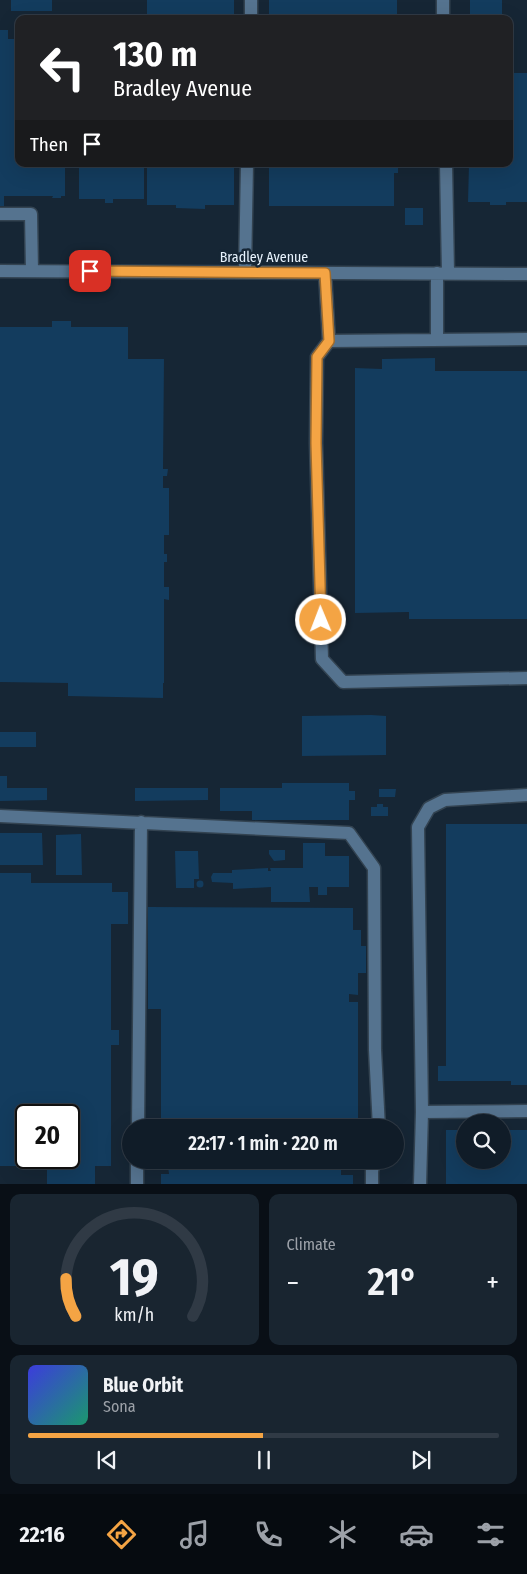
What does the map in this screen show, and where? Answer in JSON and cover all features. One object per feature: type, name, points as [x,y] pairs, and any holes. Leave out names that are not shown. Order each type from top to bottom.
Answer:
[{"type":"street","points":[[251,0],[251,15]]},
{"type":"street","points":[[443,0],[443,15]]},
{"type":"street","points":[[245,272],[247,167]]},
{"type":"street","points":[[437,339],[442,273],[446,167]]},
{"type":"street","points":[[0,214],[31,214],[32,271]]},
{"type":"street","name":"Bradley Avenue","points":[[0,271],[527,274]]},
{"type":"street","points":[[325,273],[329,341],[317,357],[316,443],[322,659],[343,682],[527,678]]},
{"type":"street","points":[[329,341],[527,339]]},
{"type":"street","points":[[420,1184],[422,1112],[418,827],[429,808],[446,800],[527,795]]},
{"type":"street","points":[[0,816],[349,833],[374,868],[375,1050],[379,1119]]},
{"type":"street","points":[[138,1119],[141,822]]},
{"type":"street","points":[[422,1112],[527,1111]]},
{"type":"street","points":[[137,1169],[137,1184]]},
{"type":"street","points":[[372,1184],[373,1169]]},
{"type":"building","points":[[11,0],[52,0],[52,11],[11,11]]},
{"type":"building","points":[[147,0],[234,0],[234,15],[147,15]]},
{"type":"building","points":[[269,0],[397,0],[397,15],[269,15]]},
{"type":"building","points":[[470,0],[502,0],[502,15],[470,15]]},
{"type":"building","points":[[0,30],[8,30],[8,39],[15,39],[15,167],[65,167],[65,196],[52,198],[53,196],[4,196],[4,206],[0,206]]},
{"type":"building","points":[[513,73],[527,73],[527,202],[506,202],[506,205],[490,205],[490,202],[468,202],[469,167],[513,167]]},
{"type":"building","points":[[79,167],[144,167],[144,199],[113,199],[113,203],[105,203],[105,199],[79,199]]},
{"type":"building","points":[[147,167],[234,167],[234,205],[205,205],[205,209],[176,208],[176,205],[147,205]]},
{"type":"building","points":[[269,167],[398,168],[398,173],[394,173],[394,206],[269,206]]},
{"type":"building","points":[[405,208],[423,208],[423,225],[405,225]]},
{"type":"building","points":[[52,321],[71,321],[71,327],[128,327],[128,359],[164,359],[163,469],[168,469],[167,476],[163,476],[163,488],[169,488],[169,535],[164,535],[164,554],[167,554],[167,562],[164,562],[164,587],[169,587],[169,600],[164,599],[163,698],[68,696],[68,683],[0,682],[0,327],[52,327]]},
{"type":"building","points":[[435,358],[435,371],[527,371],[527,619],[409,619],[409,612],[355,613],[355,368],[382,369],[382,359]]},
{"type":"building","points":[[302,716],[386,716],[386,755],[302,756]]},
{"type":"building","points":[[0,732],[36,732],[36,747],[0,747]]},
{"type":"building","points":[[0,776],[7,776],[7,788],[47,788],[47,800],[0,801]]},
{"type":"building","points":[[282,783],[349,783],[349,791],[355,791],[355,800],[349,800],[349,820],[252,820],[252,811],[220,811],[220,788],[282,788]]},
{"type":"building","points":[[135,788],[208,788],[208,800],[135,801]]},
{"type":"building","points":[[379,789],[396,789],[395,797],[379,797]]},
{"type":"building","points":[[377,804],[383,804],[383,807],[388,807],[388,816],[371,816],[371,807],[377,807]]},
{"type":"building","points":[[446,824],[527,824],[527,1085],[511,1085],[511,1081],[438,1081],[438,1066],[446,1066]]},
{"type":"building","points":[[0,833],[42,833],[43,865],[0,865]]},
{"type":"building","points":[[81,834],[82,875],[56,875],[56,835]]},
{"type":"building","points":[[303,843],[325,843],[325,856],[349,856],[349,887],[327,887],[327,895],[318,895],[318,887],[309,887],[310,902],[271,902],[271,887],[233,889],[233,883],[212,882],[211,877],[213,873],[232,873],[232,870],[268,868],[268,871],[271,871],[270,868],[303,868]]},
{"type":"building","points":[[269,850],[285,850],[285,860],[274,861],[269,854]]},
{"type":"building","points":[[175,851],[198,851],[199,879],[194,879],[194,888],[176,888]]},
{"type":"building","points":[[0,873],[31,873],[31,883],[112,883],[112,892],[128,892],[128,924],[111,924],[111,1030],[119,1030],[119,1045],[111,1045],[111,1166],[95,1166],[95,1184],[47,1184],[47,1169],[80,1169],[80,1104],[15,1104],[15,1166],[0,1166]]},
{"type":"building","points":[[200,880],[204,884],[200,888],[196,884]]},
{"type":"building","points":[[148,907],[353,908],[353,930],[361,930],[361,946],[366,946],[366,973],[358,973],[358,995],[349,994],[349,1002],[358,1002],[358,1119],[161,1119],[161,1009],[148,1009]]},
{"type":"building","points":[[446,1130],[456,1130],[456,1169],[511,1169],[511,1130],[527,1130],[527,1184],[446,1184]]},
{"type":"building","points":[[168,1169],[341,1169],[341,1175],[353,1175],[353,1184],[161,1184],[161,1174],[169,1174]]},
{"type":"route","points":[[90,271],[325,273],[329,341],[317,357],[316,443],[321,620]]}]
